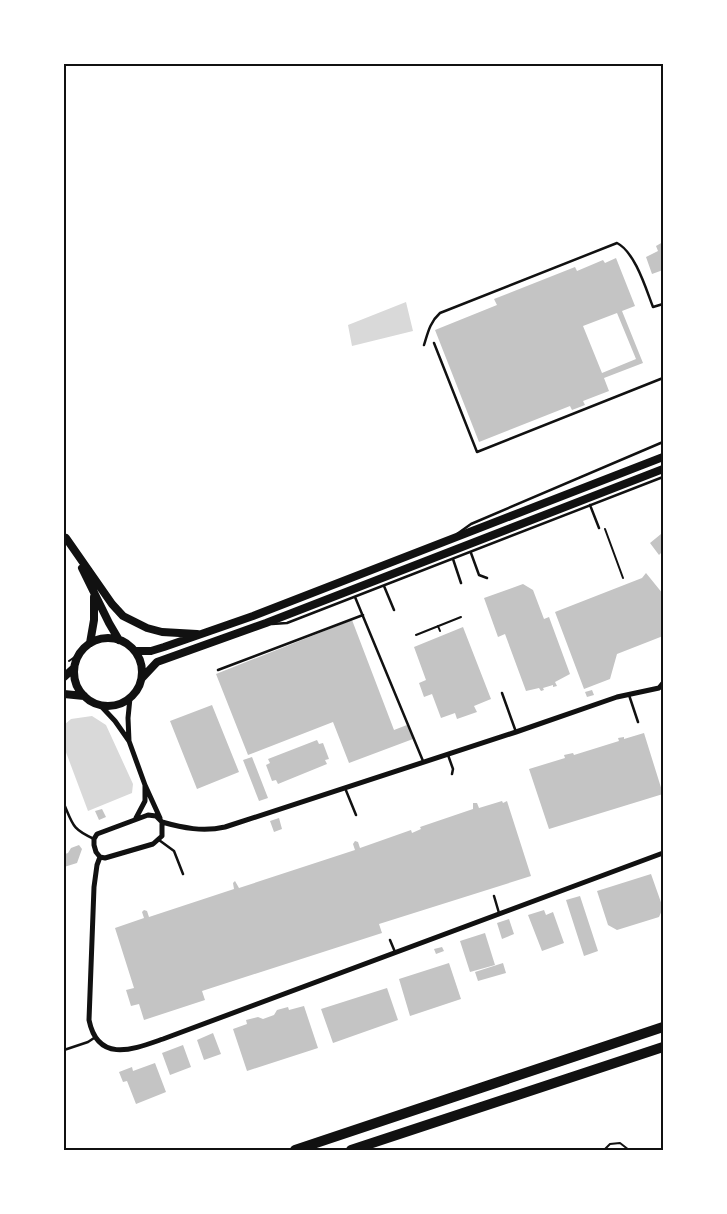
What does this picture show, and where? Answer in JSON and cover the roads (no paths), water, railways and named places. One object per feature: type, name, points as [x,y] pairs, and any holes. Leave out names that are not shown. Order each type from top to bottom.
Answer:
[{"type":"highway","points":[[295,1150],[663,1027]]},
{"type":"highway","points":[[351,1150],[663,1047]]},
{"type":"main road","points":[[135,651],[151,651],[253,616],[663,457]]},
{"type":"main road","points":[[142,678],[157,662],[266,623],[663,469]]},
{"type":"main road","points":[[65,536],[112,604],[123,616],[147,628],[162,632],[202,634]]},
{"type":"main road","points":[[65,536],[119,640]]},
{"type":"main road","points":[[90,643],[94,620],[94,593]]},
{"type":"main road","points":[[64,694],[84,696],[100,705],[118,704],[130,698],[139,687],[142,678],[142,667],[131,646],[119,640],[104,638],[90,643],[79,654],[74,668],[75,680],[84,696]]},
{"type":"main road","points":[[64,677],[74,668]]},
{"type":"street","points":[[100,705],[115,721],[129,741],[145,785],[161,820],[163,832],[159,840],[153,844],[110,858],[100,857],[96,852],[94,839],[97,834],[100,831],[136,818],[152,815],[161,820],[189,828],[214,830],[629,694],[659,688],[663,683]]},
{"type":"street","points":[[129,741],[128,718],[130,698]]},
{"type":"street","points":[[136,818],[145,801],[145,785]]},
{"type":"street","points":[[100,857],[94,887],[89,1020],[95,1037],[106,1046],[122,1051],[173,1036],[663,854]]},
{"type":"lane","points":[[424,345],[434,318],[440,313],[617,243],[627,250],[637,268],[653,307],[663,304]]},
{"type":"lane","points":[[434,342],[477,452],[663,378]]},
{"type":"lane","points":[[448,540],[471,524],[663,442]]},
{"type":"lane","points":[[266,623],[277,625],[287,623],[663,477]]},
{"type":"lane","points":[[590,506],[600,528]]},
{"type":"lane","points":[[471,553],[479,575],[487,578]]},
{"type":"lane","points":[[453,559],[462,584]]},
{"type":"lane","points":[[384,586],[394,610]]},
{"type":"lane","points":[[355,597],[423,761]]},
{"type":"lane","points":[[218,670],[363,615]]},
{"type":"lane","points":[[502,694],[516,732]]},
{"type":"lane","points":[[629,694],[638,722]]},
{"type":"lane","points":[[447,753],[453,769],[452,774]]},
{"type":"lane","points":[[345,788],[356,815]]},
{"type":"lane","points":[[64,804],[73,826],[94,839]]},
{"type":"lane","points":[[159,840],[174,851],[183,874]]},
{"type":"lane","points":[[494,896],[499,914]]},
{"type":"lane","points":[[390,940],[396,953]]},
{"type":"lane","points":[[64,1050],[88,1042],[95,1037]]}]
